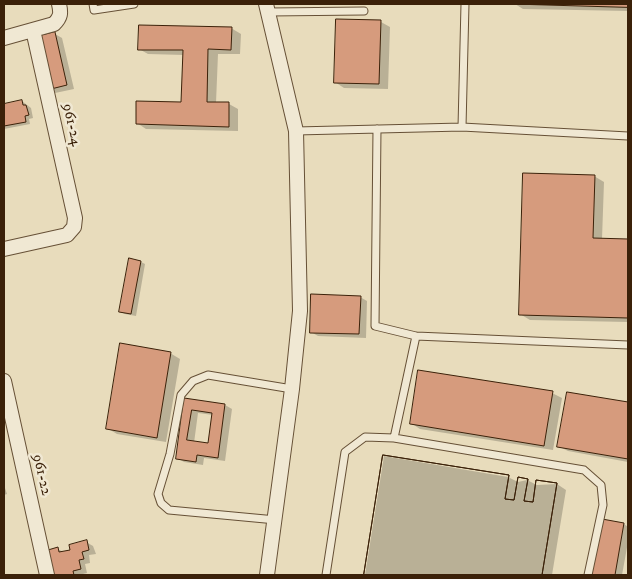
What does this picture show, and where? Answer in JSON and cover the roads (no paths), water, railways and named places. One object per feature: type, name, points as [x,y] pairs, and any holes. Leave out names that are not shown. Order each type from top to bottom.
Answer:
[{"type":"street","points":[[4,38],[54,24],[60,18],[59,4]]},
{"type":"street","points":[[267,8],[296,131],[300,311],[276,520],[267,575]]},
{"type":"street","name":"961-24","points":[[4,249],[66,235],[74,227],[75,218],[33,30]]},
{"type":"street","name":"961-22","points":[[4,381],[47,575]]},
{"type":"lane","points":[[93,4],[94,10],[134,4]]},
{"type":"lane","points":[[462,127],[465,4]]},
{"type":"lane","points":[[267,8],[364,11]]},
{"type":"lane","points":[[296,131],[462,127],[628,136]]},
{"type":"lane","points":[[377,130],[375,326],[416,336],[628,345]]},
{"type":"lane","points":[[394,438],[416,336]]},
{"type":"lane","points":[[276,520],[169,510],[161,503],[158,494],[170,454],[181,395],[193,381],[208,375],[292,389]]},
{"type":"lane","points":[[326,575],[345,452],[365,437],[394,438],[584,470],[601,485],[603,505],[588,575]]}]
